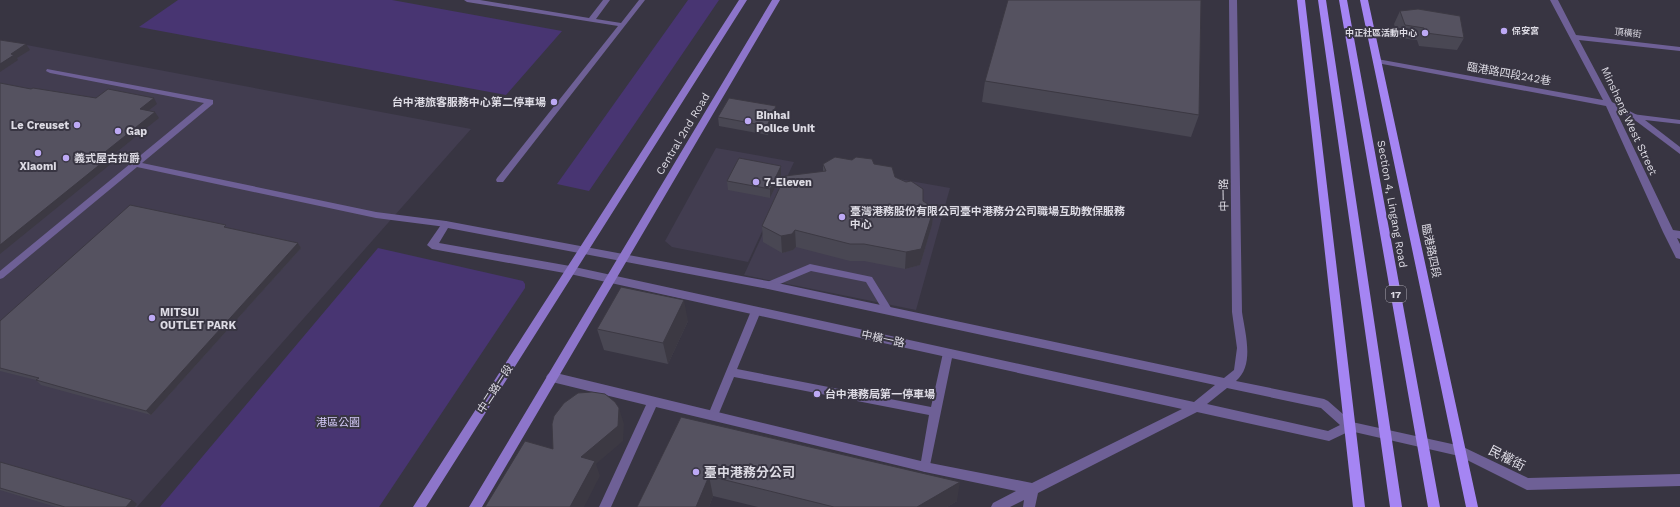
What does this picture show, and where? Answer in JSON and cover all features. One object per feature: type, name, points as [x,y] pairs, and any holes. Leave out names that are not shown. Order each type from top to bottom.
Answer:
[{"type":"main road","points":[[1301,0],[1359,507]]},
{"type":"main road","points":[[1322,0],[1396,507]]},
{"type":"main road","name":"Section 4, Lingang Road","points":[[1343,0],[1434,507]]},
{"type":"main road","name":"臨港路四段","points":[[1364,0],[1472,507]]},
{"type":"street","name":"Central 2nd Road","points":[[570,270],[743,0]]},
{"type":"street","name":"Central 2nd Road","points":[[610,279],[776,0]]},
{"type":"street","name":"中一路","points":[[997,507],[1196,407],[1239,372],[1242,348],[1238,312],[1233,0]]},
{"type":"street","name":"Minsheng West Street","points":[[1554,0],[1575,37],[1609,104],[1680,255]]},
{"type":"street","name":"頂橫街","points":[[1575,37],[1680,49]]},
{"type":"street","name":"臨港路四段242巷","points":[[1377,61],[1609,104],[1635,116]]},
{"type":"street","points":[[446,224],[768,285],[1324,404],[1349,426]]},
{"type":"street","name":"中橫一路","points":[[446,224],[432,245],[570,270],[1329,436],[1349,426]]},
{"type":"street","points":[[1668,232],[1680,234]]},
{"type":"street","name":"中二路一段","points":[[419,507],[570,270]]},
{"type":"street","points":[[475,507],[610,279]]},
{"type":"street","points":[[552,377],[925,467],[1032,489],[1029,507]]},
{"type":"street","points":[[605,507],[653,402]]},
{"type":"street","name":"民權街","points":[[1349,426],[1461,451],[1527,484],[1680,480]]},
{"type":"lane","points":[[467,0],[623,25]]},
{"type":"lane","points":[[591,20],[607,0]]},
{"type":"lane","points":[[500,180],[642,0]]},
{"type":"lane","points":[[0,276],[210,102],[50,72]]},
{"type":"lane","points":[[1635,116],[1680,122]]},
{"type":"lane","points":[[1635,116],[1680,151]]},
{"type":"lane","points":[[136,164],[376,215],[446,224]]},
{"type":"lane","points":[[768,285],[810,267],[869,279],[888,311]]},
{"type":"lane","points":[[713,415],[756,311]]},
{"type":"lane","points":[[925,467],[948,353]]},
{"type":"lane","points":[[730,372],[935,412]]},
{"type":"shaded area","name":"MITSUI OUTLET PARK","points":[[0,40],[471,129],[137,507],[0,507]]},
{"type":"shaded area","points":[[716,148],[794,162],[748,262],[672,247],[665,241]]},
{"type":"shaded area","points":[[825,166],[950,188],[916,310],[744,275],[789,177],[818,183]]},
{"type":"green space","points":[[178,0],[392,0],[562,31],[506,95],[139,27]]},
{"type":"green space","points":[[688,0],[719,0],[589,191],[557,184]]},
{"type":"green space","name":"港區公園","points":[[378,248],[523,281],[525,284],[525,288],[379,507],[160,507]]},
{"type":"building","points":[[1008,0],[1201,0],[1199,115],[985,81]]},
{"type":"building","points":[[1418,9],[1460,16],[1464,38],[1426,33],[1424,28],[1405,25],[1400,11]]},
{"type":"building","points":[[0,40],[26,44],[11,54],[14,55],[0,64]]},
{"type":"building","points":[[0,83],[96,98],[108,89],[154,98],[140,109],[155,112],[100,156],[108,158],[0,245]]},
{"type":"building","points":[[729,98],[776,106],[767,126],[718,117]]},
{"type":"building","points":[[835,157],[852,160],[856,157],[872,159],[874,164],[892,167],[895,177],[906,182],[911,181],[923,189],[923,201],[934,208],[921,249],[906,252],[864,244],[850,244],[795,230],[792,234],[781,236],[762,226],[785,176],[826,171],[823,164]]},
{"type":"building","points":[[739,158],[781,166],[770,189],[727,181]]},
{"type":"building","points":[[130,205],[226,225],[224,227],[298,243],[146,411],[36,380],[39,378],[0,368],[0,321]]},
{"type":"building","points":[[621,287],[684,300],[663,343],[597,329]]},
{"type":"building","points":[[592,392],[605,394],[615,402],[619,408],[618,426],[581,457],[595,461],[570,507],[485,507],[525,441],[553,449],[552,424],[554,416],[564,403],[578,393]]},
{"type":"building","points":[[681,417],[960,482],[917,507],[834,507],[709,476],[696,507],[637,507]]},
{"type":"building","points":[[0,462],[132,500],[126,507],[65,507],[0,488]]},
{"type":"place","name":"保安宮","points":[[1504,31]]},
{"type":"place","name":"中正社區活動中心","points":[[1425,33]]},
{"type":"place","name":"台中港旅客服務中心第二停車場","points":[[554,102]]},
{"type":"place","name":"Binhai Police Unit","points":[[748,121]]},
{"type":"place","name":"Le Creuset","points":[[77,125]]},
{"type":"place","name":"Gap","points":[[118,131]]},
{"type":"place","name":"Xiaomi","points":[[38,153]]},
{"type":"place","name":"義式屋古拉爵","points":[[66,158]]},
{"type":"place","name":"7-Eleven","points":[[756,182]]},
{"type":"place","name":"臺灣港務股份有限公司臺中港務分公司職場互助教保服務 中心","points":[[842,217]]},
{"type":"place","name":"MITSUI OUTLET PARK","points":[[152,318]]},
{"type":"place","name":"台中港務局第一停車場","points":[[817,394]]},
{"type":"place","name":"臺中港務分公司","points":[[696,472]]}]
